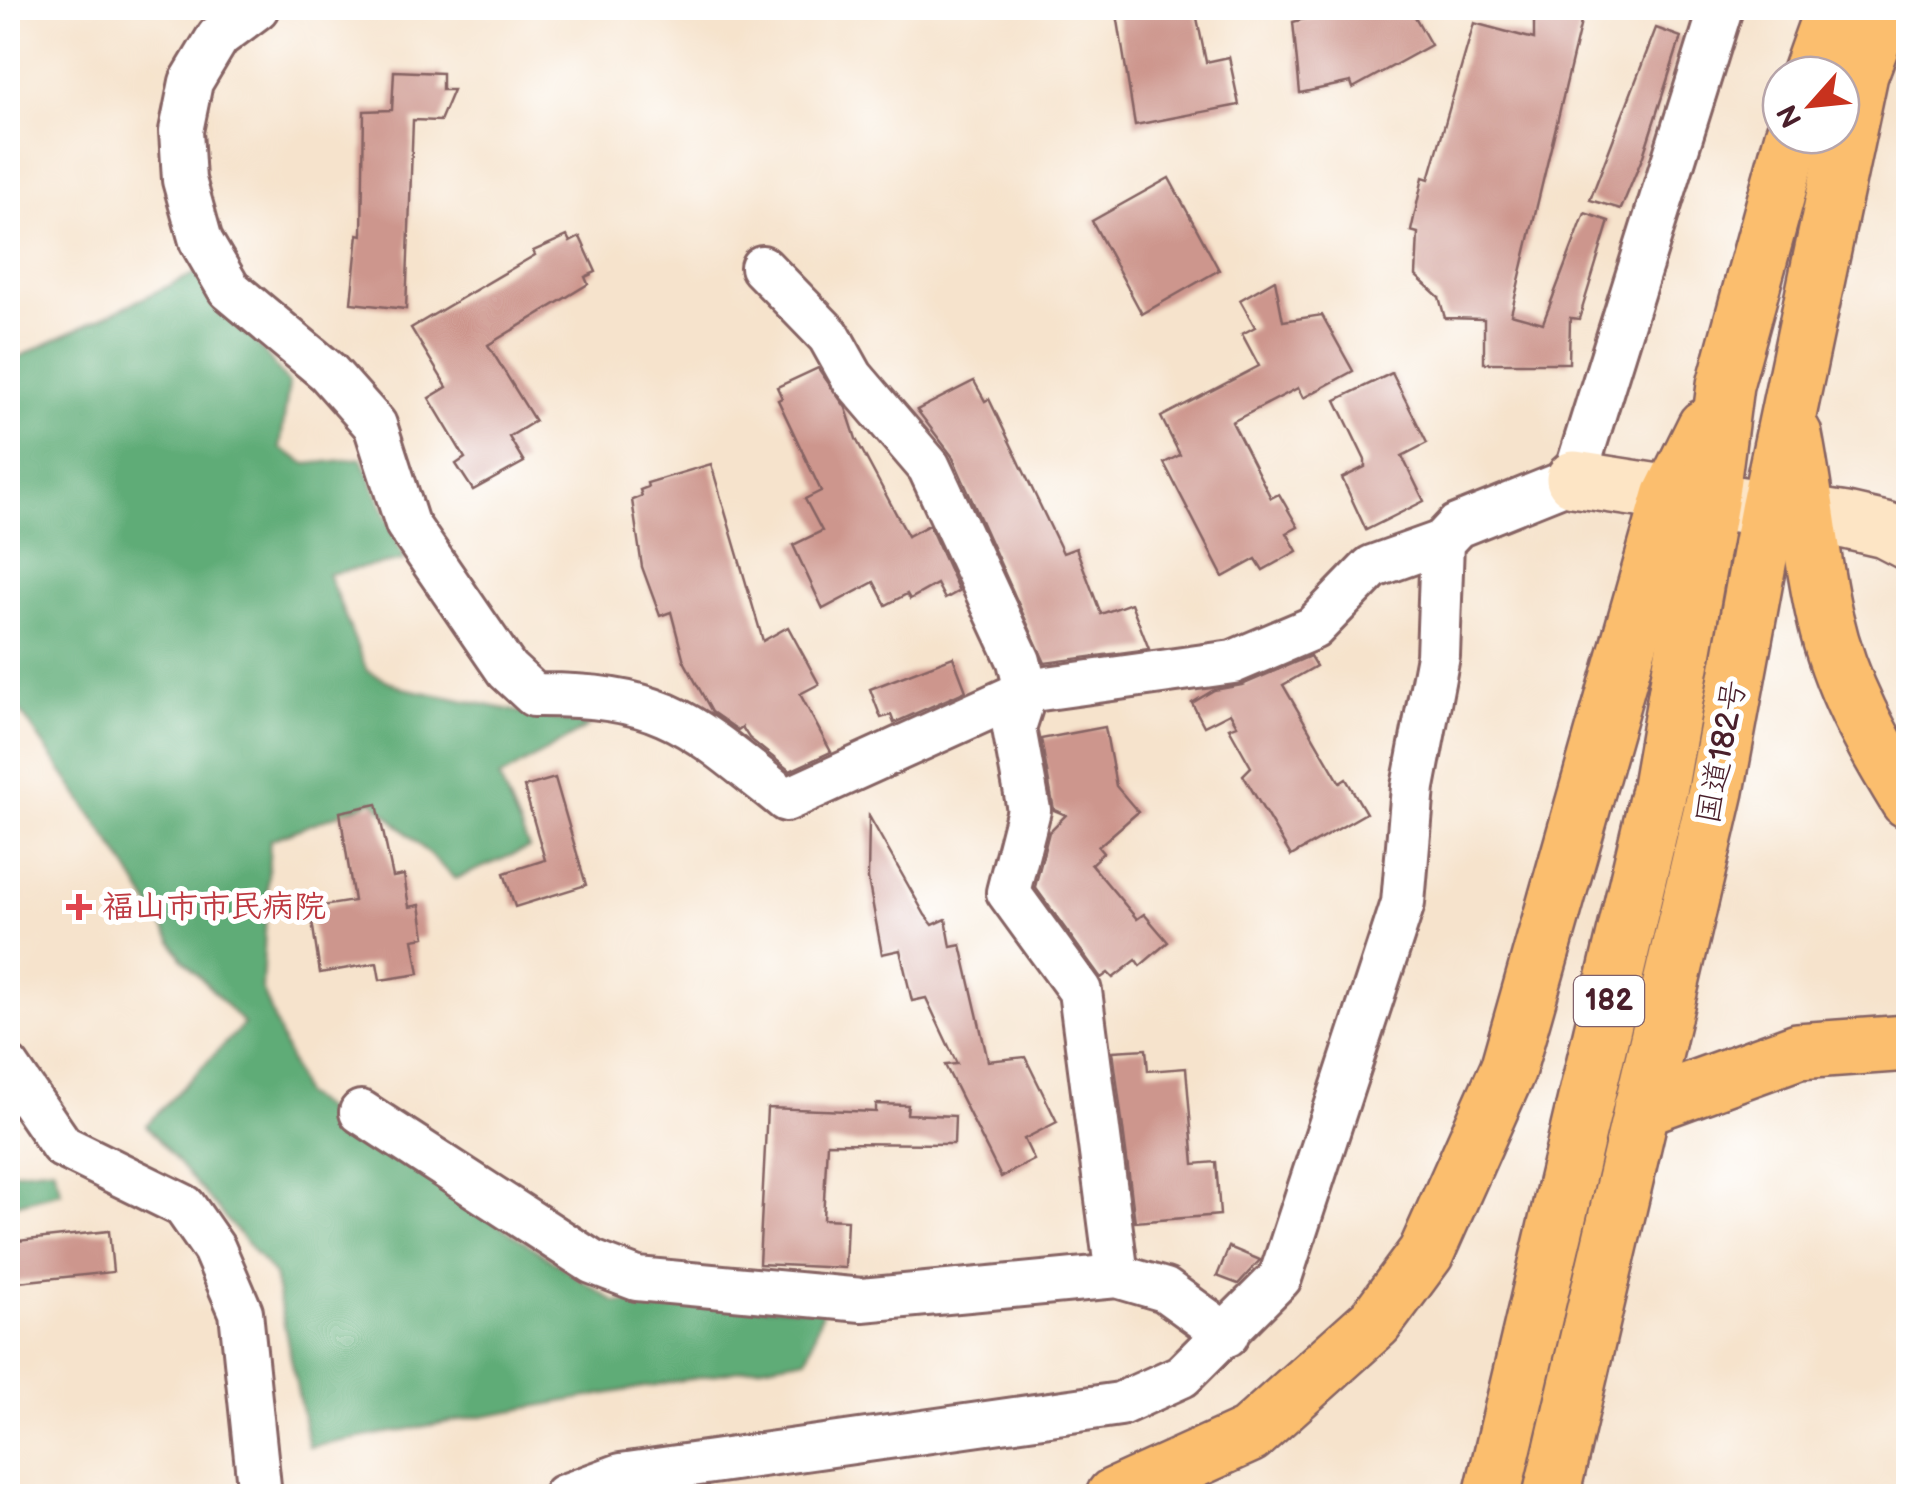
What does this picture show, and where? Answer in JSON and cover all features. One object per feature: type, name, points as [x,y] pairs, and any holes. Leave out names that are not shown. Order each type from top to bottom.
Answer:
[{"type":"highway","points":[[1816,55],[1832,8]]},
{"type":"highway","name":"国道182号","points":[[1551,1496],[1716,790],[1789,513],[1790,412],[1860,74],[1885,8]]},
{"type":"highway","name":"国道182号","points":[[1492,1496],[1660,786],[1691,498],[1788,155]]},
{"type":"highway","points":[[1114,1496],[1249,1435],[1375,1322],[1426,1253],[1508,1069],[1691,498]]},
{"type":"highway","points":[[1789,513],[1844,681],[1870,738],[1908,800]]},
{"type":"highway","points":[[1641,1108],[1798,1050],[1908,1043]]},
{"type":"street","points":[[257,8],[218,38],[191,82],[181,131],[184,180],[200,241],[229,289],[328,372],[375,424],[407,524],[507,670],[534,695],[594,694],[642,704],[690,723],[786,800],[1026,691],[1233,662],[1313,628],[1372,566],[1442,542],[1457,526],[1574,479],[1885,530],[1908,542]]},
{"type":"street","points":[[1574,479],[1721,8]]},
{"type":"street","points":[[762,267],[829,336],[852,377],[928,466],[1020,661],[1026,691],[1014,728],[1030,810],[1008,892],[1080,991],[1117,1276]]},
{"type":"street","points":[[564,1496],[1120,1404],[1182,1376],[1280,1278],[1403,902],[1413,787],[1438,656],[1442,542]]},
{"type":"street","points":[[8,1067],[62,1146],[184,1206],[214,1249],[241,1312],[260,1496]]},
{"type":"street","points":[[360,1112],[592,1262],[637,1279],[862,1300],[1117,1276],[1164,1290],[1227,1335]]},
{"type":"green space","points":[[200,271],[289,384],[280,448],[307,464],[362,458],[405,560],[328,574],[367,671],[403,688],[589,726],[499,778],[529,848],[455,879],[373,801],[270,840],[262,988],[303,1095],[615,1302],[823,1309],[807,1358],[309,1447],[274,1275],[146,1125],[244,1024],[182,958],[120,856],[8,693],[8,362]]},
{"type":"green space","points":[[53,1167],[61,1192],[8,1206],[8,1172]]},
{"type":"building","points":[[1116,8],[1195,8],[1206,62],[1229,57],[1239,105],[1135,125]]},
{"type":"building","points":[[1345,8],[1410,8],[1431,45],[1353,88],[1351,82],[1300,93],[1293,22]]},
{"type":"building","points":[[1582,18],[1511,314],[1543,323],[1585,213],[1609,221],[1579,319],[1570,318],[1569,363],[1484,363],[1484,319],[1445,318],[1439,297],[1416,276],[1418,233],[1411,231],[1423,177],[1429,179],[1474,23],[1534,39],[1534,20]]},
{"type":"building","points":[[1656,28],[1681,37],[1643,156],[1621,209],[1590,200]]},
{"type":"building","points":[[394,71],[442,73],[442,90],[453,90],[440,121],[413,120],[406,309],[351,303],[358,234],[362,235],[364,111],[392,110]]},
{"type":"building","points":[[1169,178],[1219,270],[1142,314],[1092,221]]},
{"type":"building","points":[[567,236],[570,242],[580,237],[596,272],[585,277],[588,284],[488,345],[535,421],[509,437],[524,462],[473,490],[456,464],[465,458],[429,398],[447,387],[411,328],[535,255],[533,251]]},
{"type":"building","points":[[1275,280],[1283,321],[1322,315],[1353,371],[1303,398],[1298,388],[1232,422],[1271,498],[1279,494],[1298,527],[1287,533],[1297,551],[1263,570],[1256,559],[1223,577],[1164,463],[1180,455],[1161,417],[1259,366],[1242,334],[1255,327],[1240,300]]},
{"type":"building","points":[[818,368],[846,408],[856,439],[908,536],[929,525],[959,591],[945,599],[937,584],[910,599],[907,594],[886,605],[874,582],[823,609],[793,545],[822,531],[805,499],[821,491],[778,400],[782,398],[777,387]]},
{"type":"building","points":[[1392,373],[1427,443],[1402,456],[1424,501],[1366,530],[1342,478],[1365,467],[1365,460],[1336,400]]},
{"type":"building","points":[[974,381],[985,401],[989,399],[1063,553],[1076,548],[1101,614],[1131,603],[1149,649],[1045,663],[952,456],[917,410]]},
{"type":"building","points":[[711,464],[763,641],[788,627],[819,684],[800,694],[831,752],[790,771],[749,738],[742,727],[738,730],[712,712],[684,661],[671,612],[660,616],[642,567],[632,500],[642,496],[640,490],[648,487],[647,483]]},
{"type":"building","points":[[1310,656],[1316,666],[1283,685],[1340,783],[1346,779],[1366,813],[1291,856],[1243,775],[1251,767],[1229,728],[1237,725],[1230,713],[1204,726],[1192,703],[1214,690],[1242,685]]},
{"type":"building","points":[[953,657],[966,691],[894,723],[891,715],[881,718],[870,689]]},
{"type":"building","points":[[1105,727],[1116,786],[1138,812],[1098,847],[1103,853],[1091,864],[1137,919],[1144,914],[1168,942],[1140,966],[1136,960],[1113,978],[1108,973],[1101,978],[1035,887],[1049,832],[1066,815],[1054,810],[1041,739]]},
{"type":"building","points":[[555,778],[586,885],[515,907],[504,873],[545,860],[524,787]]},
{"type":"building","points":[[377,804],[393,877],[404,875],[409,907],[420,905],[425,937],[413,939],[419,974],[380,980],[377,963],[320,973],[310,908],[354,901],[340,812]]},
{"type":"building","points":[[869,816],[925,915],[933,925],[946,919],[951,947],[961,945],[988,1061],[1025,1057],[1057,1122],[1024,1139],[1034,1160],[1001,1177],[945,1065],[957,1064],[926,998],[912,1001],[900,950],[882,954],[868,879]]},
{"type":"building","points":[[1146,1049],[1148,1071],[1186,1068],[1194,1164],[1216,1162],[1220,1215],[1135,1222],[1113,1051]]},
{"type":"building","points":[[876,1104],[908,1105],[907,1114],[955,1116],[954,1144],[827,1143],[823,1219],[847,1220],[845,1268],[759,1264],[767,1108],[876,1112]]},
{"type":"building","points":[[109,1231],[113,1272],[8,1283],[8,1242]]},
{"type":"building","points":[[1229,1247],[1260,1260],[1238,1284],[1217,1276]]},
{"type":"place","name":"福山市市民病院","points":[[79,907]]}]
